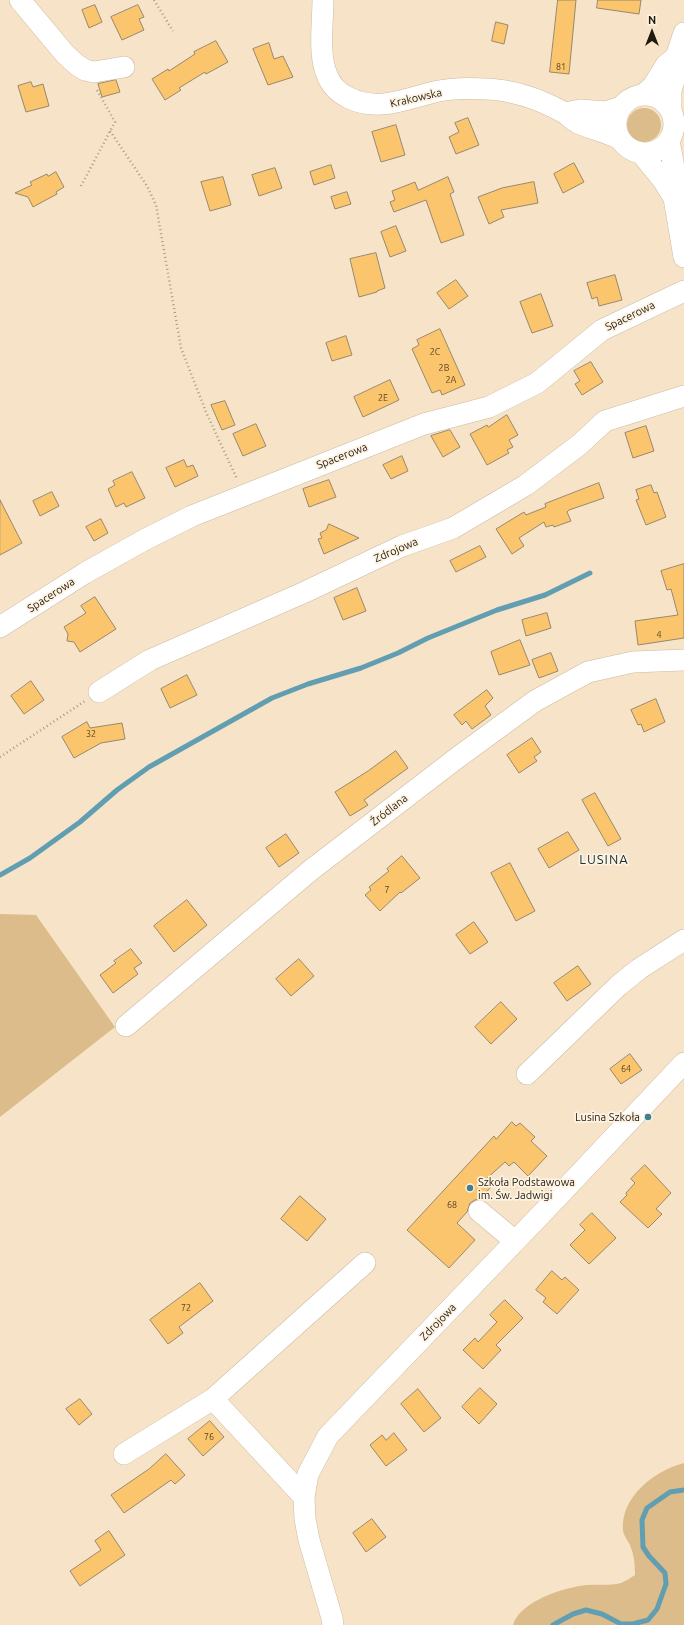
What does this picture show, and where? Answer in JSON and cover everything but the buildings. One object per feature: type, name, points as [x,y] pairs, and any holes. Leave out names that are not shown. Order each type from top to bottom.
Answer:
[{"type":"street","points":[[20,0],[65,54],[77,65],[85,70],[94,72],[124,67]]},
{"type":"street","name":"Krakowska","points":[[323,0],[322,47],[326,74],[333,86],[343,95],[356,102],[372,105],[388,104],[436,92],[465,88],[514,92],[565,113],[576,122],[594,130],[608,133],[620,139]]},
{"type":"street","points":[[671,111],[659,99],[643,95],[634,97],[621,107],[618,114],[616,123],[620,139],[625,146],[641,153],[657,151],[669,140],[674,126],[671,111],[671,90],[677,72],[676,57],[684,33]]},
{"type":"street","points":[[643,95],[653,86],[666,65],[676,57]]},
{"type":"street","points":[[565,113],[580,110],[606,112],[621,107]]},
{"type":"street","points":[[669,140],[677,183],[674,198],[684,257]]},
{"type":"street","points":[[641,153],[663,180],[674,198]]},
{"type":"street","name":"Spacerowa","points":[[0,627],[85,573],[146,539],[192,516],[244,494],[424,424],[489,407],[537,383],[602,330],[684,291]]},
{"type":"street","name":"Zdrojowa","points":[[99,692],[150,660],[305,592],[402,546],[453,528],[526,485],[578,445],[605,421],[684,396]]},
{"type":"street","name":"Źródlana","points":[[126,1026],[311,870],[457,758],[535,701],[588,672],[633,662],[684,660]]},
{"type":"street","points":[[527,1074],[618,986],[639,969],[684,940]]},
{"type":"street","name":"Zdrojowa","points":[[333,1625],[309,1540],[305,1518],[304,1497],[308,1474],[328,1436],[684,1063]]},
{"type":"street","points":[[479,1211],[515,1241]]},
{"type":"street","points":[[124,1454],[213,1399],[365,1263]]},
{"type":"street","points":[[213,1399],[304,1497]]},
{"type":"path","points":[[154,0],[174,31]]},
{"type":"path","points":[[81,186],[115,122],[85,70]]},
{"type":"path","points":[[110,131],[148,186],[156,205],[181,348],[206,412],[244,494]]},
{"type":"path","points":[[0,757],[99,692]]},
{"type":"shaded area","points":[[641,108],[647,108],[651,109],[658,115],[661,125],[660,132],[654,139],[647,142],[641,142],[637,141],[630,135],[627,128],[627,122],[628,118],[634,111]]},
{"type":"shaded area","points":[[0,914],[36,915],[115,1027],[0,1117]]},
{"type":"shaded area","points":[[684,1463],[684,1625],[513,1625],[517,1616],[524,1609],[534,1602],[556,1592],[578,1586],[621,1583],[635,1575],[632,1552],[623,1531],[627,1507],[641,1487],[651,1479],[661,1472]]},
{"type":"waterway","points":[[0,875],[30,858],[80,822],[117,790],[149,767],[272,698],[308,684],[361,668],[398,653],[428,638],[497,610],[545,595],[590,573]]},
{"type":"waterway","points":[[553,1625],[573,1614],[586,1610],[602,1614],[621,1624],[633,1624],[648,1620],[657,1609],[666,1584],[665,1573],[649,1556],[643,1547],[642,1520],[647,1508],[670,1492],[684,1490]]},
{"type":"place","name":"Lusina Szkoła","points":[[648,1117]]},
{"type":"place","name":"Szkoła Podstawowa im. Św. Jadwigi","points":[[470,1188]]},
{"type":"district","name":"LUSINA","points":[[604,860]]}]
